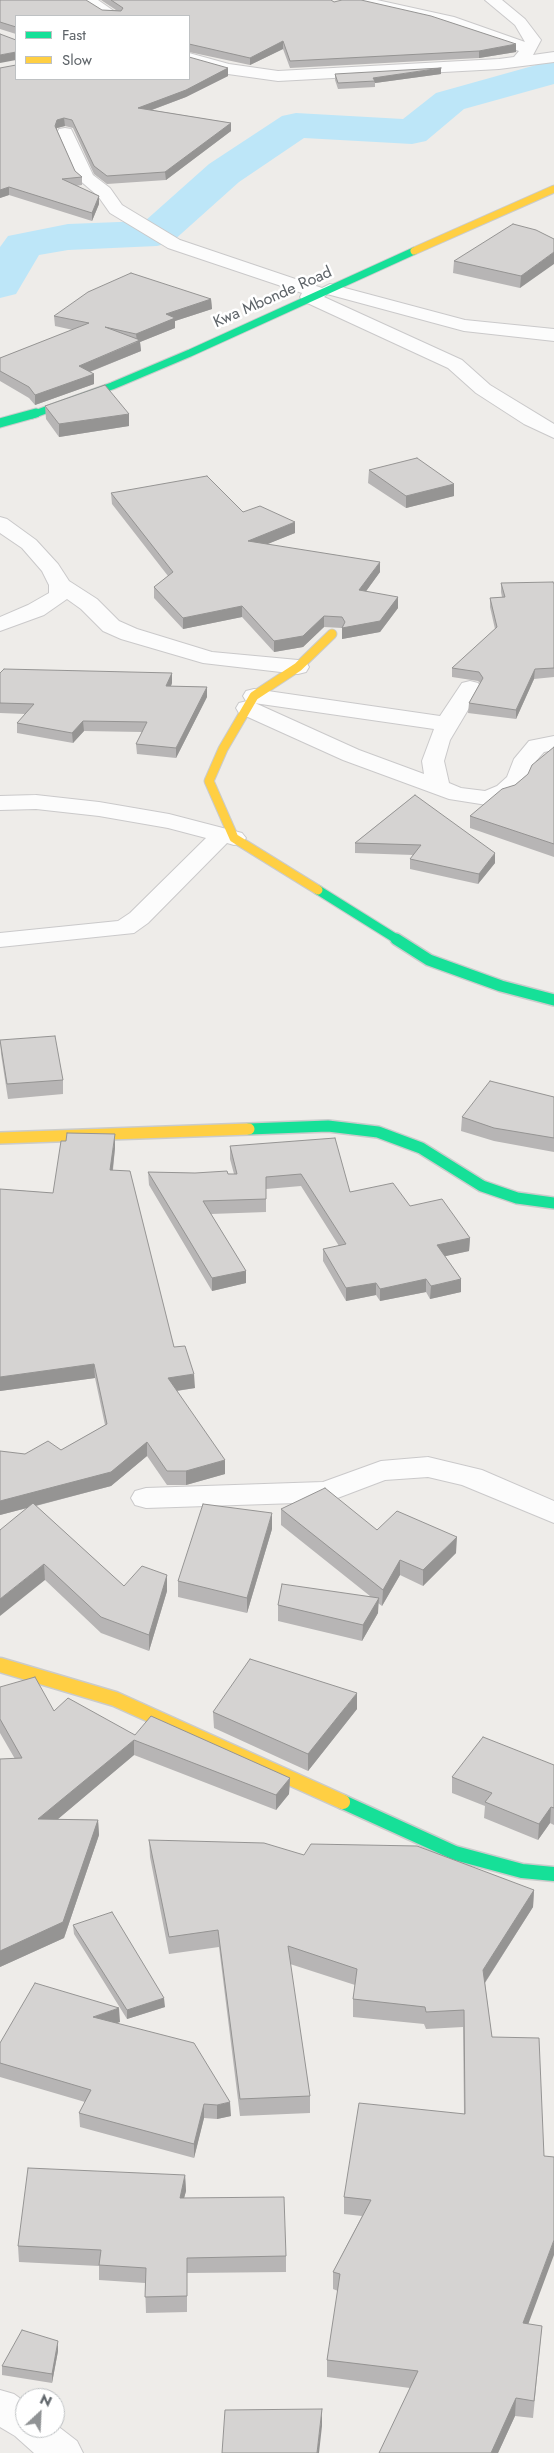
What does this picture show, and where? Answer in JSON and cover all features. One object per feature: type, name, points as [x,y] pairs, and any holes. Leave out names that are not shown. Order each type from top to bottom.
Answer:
[{"type":"street","points":[[87,0],[111,15]]},
{"type":"street","points":[[356,0],[454,22],[530,49]]},
{"type":"street","points":[[493,0],[520,22],[533,40],[530,49],[518,61]]},
{"type":"street","points":[[190,58],[228,69],[278,76],[518,61],[554,57]]},
{"type":"street","points":[[65,133],[86,178],[104,192],[116,209],[174,244],[320,293],[464,325],[554,335]]},
{"type":"street","name":"Kwa Mbonde Road","points":[[0,423],[38,413],[112,386],[355,279],[450,233],[554,189]]},
{"type":"street","points":[[320,293],[455,364],[483,389],[531,420],[554,432]]},
{"type":"street","points":[[0,523],[28,544],[51,568],[60,585],[89,604],[111,626],[129,634],[211,658],[255,661],[298,667]]},
{"type":"street","points":[[0,625],[36,610],[59,596],[60,585]]},
{"type":"street","points":[[228,837],[209,781],[223,749],[251,702],[298,667],[332,634]]},
{"type":"street","points":[[438,787],[433,761],[448,724],[470,688]]},
{"type":"street","points":[[251,702],[448,724]]},
{"type":"street","points":[[251,702],[351,755],[457,794],[487,798],[505,791],[518,780],[525,758],[537,746],[554,743]]},
{"type":"street","points":[[0,803],[36,802],[100,809],[169,821],[228,837],[429,960],[501,986],[554,1000]]},
{"type":"street","points":[[0,940],[125,928],[139,918],[228,837]]},
{"type":"street","points":[[0,1138],[328,1126],[378,1132],[421,1148],[482,1186],[517,1198],[554,1203]]},
{"type":"street","points":[[146,1498],[327,1492],[381,1471],[428,1467],[472,1477],[554,1513]]},
{"type":"street","points":[[0,1664],[115,1699],[455,1853],[522,1871],[554,1874]]},
{"type":"street","points":[[0,2406],[15,2416]]},
{"type":"street","points":[[44,2438],[63,2453]]},
{"type":"building","points":[[0,0],[86,0],[102,10],[121,11],[123,8],[111,0],[331,0],[334,2],[361,0],[431,16],[516,44],[479,51],[290,61],[283,41],[250,58],[190,44],[190,15],[15,15],[15,27],[0,22]]},
{"type":"building","points":[[0,34],[15,40],[15,52],[0,55]]},
{"type":"building","points":[[190,57],[228,68],[186,90],[138,108],[231,123],[165,172],[107,176],[94,166],[72,120],[64,118],[57,120],[55,126],[75,171],[82,177],[62,179],[99,196],[92,213],[9,187],[0,190],[0,68],[15,65],[15,80],[190,80]]},
{"type":"building","points":[[441,68],[373,78],[375,81],[338,83],[335,74]]},
{"type":"building","points":[[513,224],[536,230],[554,239],[554,252],[521,276],[454,261]]},
{"type":"building","points":[[131,273],[211,299],[166,314],[175,318],[136,334],[105,327],[140,340],[79,366],[94,374],[35,395],[29,387],[0,371],[0,358],[89,323],[54,316],[88,292]]},
{"type":"building","points":[[105,385],[129,414],[59,424],[45,406]]},
{"type":"building","points":[[417,458],[454,484],[406,496],[369,470]]},
{"type":"building","points":[[207,476],[243,512],[260,506],[295,522],[248,541],[380,562],[359,590],[398,597],[380,621],[342,628],[345,622],[342,617],[324,616],[303,636],[274,641],[242,606],[183,618],[154,587],[173,572],[111,493]]},
{"type":"building","points":[[553,582],[554,668],[535,669],[516,710],[469,703],[483,678],[479,672],[452,668],[497,627],[490,598],[505,597],[501,583]]},
{"type":"building","points":[[4,669],[172,673],[166,686],[207,687],[176,748],[136,744],[147,722],[83,721],[72,733],[17,723],[34,704],[0,703],[0,673]]},
{"type":"building","points":[[554,747],[554,844],[470,816],[502,789],[515,785],[528,774],[532,765]]},
{"type":"building","points":[[415,795],[495,853],[479,874],[410,859],[421,845],[355,843]]},
{"type":"building","points":[[55,1036],[63,1080],[7,1084],[0,1040]]},
{"type":"building","points":[[490,1081],[554,1097],[554,1138],[494,1128],[462,1117]]},
{"type":"building","points":[[67,1133],[115,1134],[110,1170],[130,1171],[174,1347],[185,1346],[194,1374],[168,1378],[225,1460],[186,1471],[167,1471],[147,1442],[111,1472],[0,1501],[0,1451],[25,1454],[48,1441],[61,1450],[107,1424],[94,1364],[0,1377],[0,1189],[53,1193],[61,1141],[66,1141]]},
{"type":"building","points":[[335,1138],[350,1192],[393,1183],[410,1206],[442,1199],[470,1238],[437,1245],[461,1279],[431,1286],[426,1279],[380,1289],[376,1283],[346,1288],[323,1249],[346,1244],[301,1174],[266,1177],[266,1199],[203,1201],[246,1271],[212,1278],[148,1172],[195,1173],[227,1171],[228,1174],[237,1174],[230,1146]]},
{"type":"building","points":[[325,1488],[377,1530],[397,1511],[457,1537],[423,1570],[400,1560],[383,1590],[281,1509]]},
{"type":"building","points":[[33,1503],[124,1586],[142,1566],[167,1575],[149,1635],[101,1617],[44,1564],[0,1599],[0,1530]]},
{"type":"building","points":[[203,1504],[272,1513],[247,1598],[178,1581]]},
{"type":"building","points":[[282,1584],[379,1598],[363,1625],[278,1605]]},
{"type":"building","points":[[250,1659],[357,1693],[308,1754],[213,1712]]},
{"type":"building","points":[[35,1677],[54,1711],[68,1698],[135,1735],[151,1716],[290,1778],[276,1795],[134,1740],[38,1819],[98,1820],[63,1922],[0,1951],[0,1759],[22,1758],[0,1719],[0,1687]]},
{"type":"building","points":[[483,1737],[554,1765],[554,1808],[551,1807],[539,1824],[485,1802],[492,1793],[452,1777]]},
{"type":"building","points":[[149,1840],[264,1843],[304,1855],[311,1844],[417,1846],[534,1890],[483,1970],[492,2037],[539,2038],[544,2156],[554,2157],[554,2240],[523,2323],[542,2326],[534,2401],[516,2398],[491,2453],[379,2453],[418,2371],[327,2360],[340,2274],[333,2272],[371,2200],[344,2197],[359,2103],[465,2114],[464,2010],[426,2012],[425,2007],[353,1999],[357,1969],[288,1946],[310,2096],[240,2099],[218,1930],[169,1937]]},
{"type":"building","points":[[112,1912],[164,1998],[127,2010],[73,1925]]},
{"type":"building","points":[[35,1983],[119,2008],[93,2017],[194,2043],[230,2102],[217,2105],[204,2104],[194,2144],[79,2113],[91,2090],[0,2063],[0,2043]]},
{"type":"building","points":[[28,2168],[185,2175],[180,2198],[284,2197],[286,2256],[187,2258],[187,2296],[145,2297],[146,2268],[99,2265],[101,2250],[18,2246]]},
{"type":"building","points":[[22,2330],[58,2341],[52,2374],[2,2366]]},
{"type":"building","points":[[322,2409],[317,2453],[222,2453],[225,2410]]},
{"type":"waterway","points":[[0,285],[23,245],[68,237],[157,233],[224,173],[296,125],[412,132],[450,101],[554,72]]},
{"type":"traffic: fast","points":[[0,423],[38,413],[112,386],[190,353],[309,297],[355,279],[414,251]]},
{"type":"traffic: fast","points":[[318,890],[429,960],[501,986],[554,1000]]},
{"type":"traffic: fast","points":[[249,1129],[328,1126],[378,1132],[421,1148],[482,1186],[517,1198],[554,1203]]},
{"type":"traffic: fast","points":[[343,1802],[455,1853],[522,1871],[554,1874]]},
{"type":"traffic: slow","points":[[414,251],[554,189]]},
{"type":"traffic: slow","points":[[318,890],[234,838],[209,781],[223,749],[254,696],[298,667],[332,634]]},
{"type":"traffic: slow","points":[[0,1138],[249,1129]]},
{"type":"traffic: slow","points":[[0,1665],[115,1699],[343,1802]]}]
